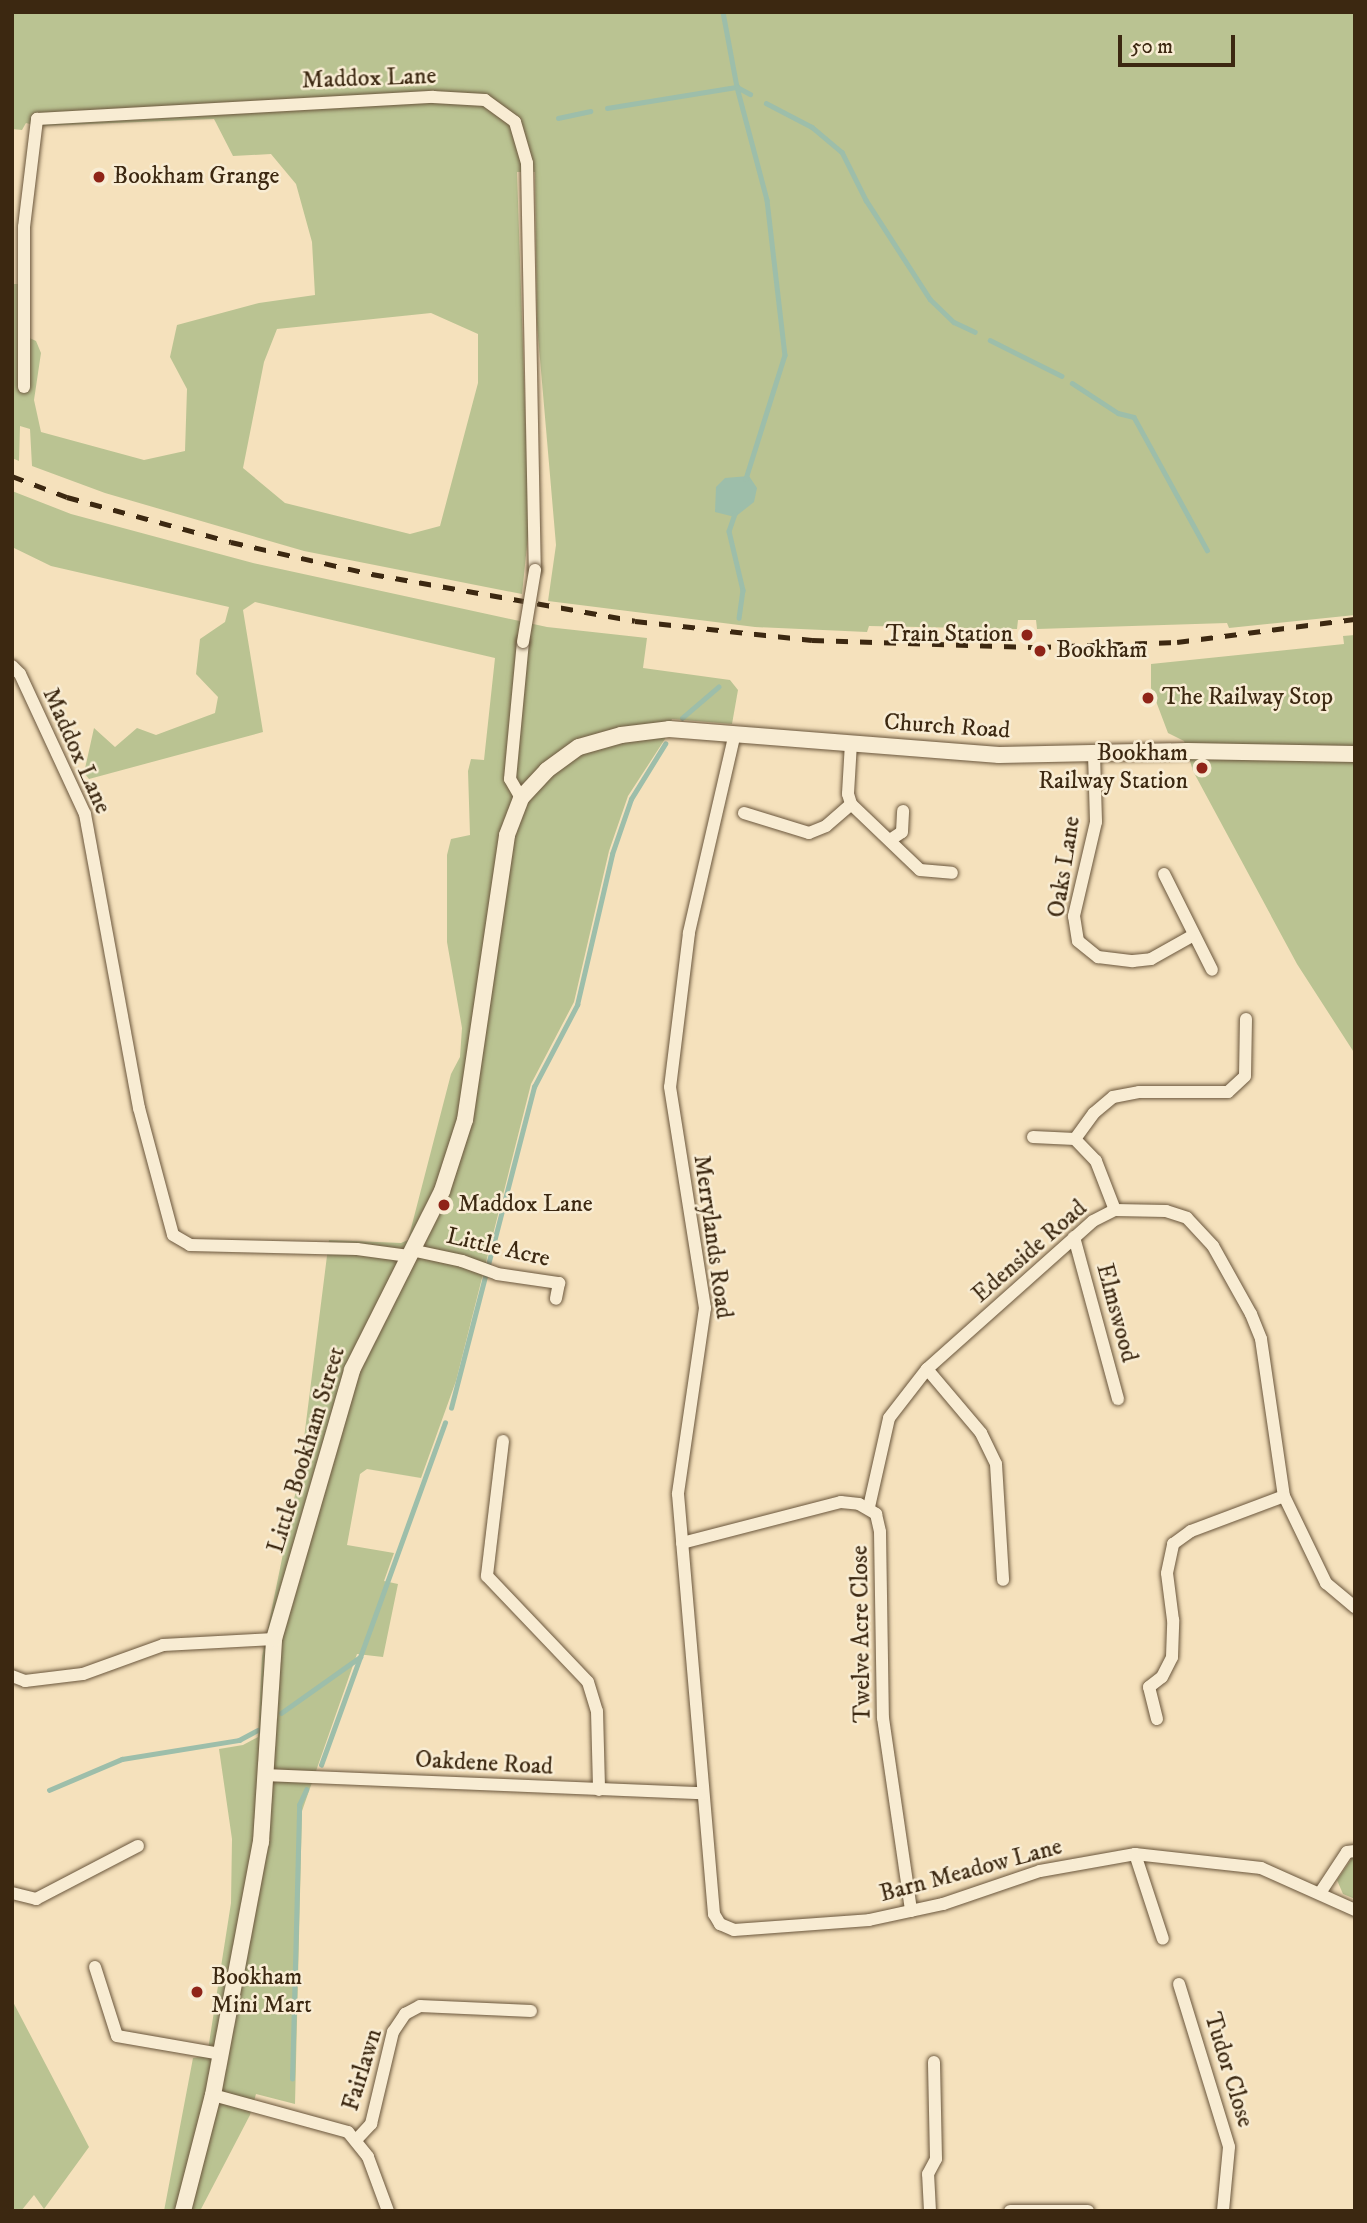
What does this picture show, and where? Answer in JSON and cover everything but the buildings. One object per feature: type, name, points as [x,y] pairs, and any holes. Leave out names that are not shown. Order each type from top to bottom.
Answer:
[{"type":"street","name":"Maddox Lane","points":[[24,387],[24,227],[37,119],[420,98],[485,100],[515,122],[527,163],[535,570],[523,642],[510,779],[521,799]]},
{"type":"street","name":"Maddox Lane","points":[[14,667],[85,814],[139,1108],[173,1235],[190,1245],[323,1247],[410,1253]]},
{"type":"street","name":"Church Road","points":[[621,735],[669,729],[999,755],[1355,754]]},
{"type":"street","name":"Merrylands Road","points":[[702,1793],[682,1543],[681,1469],[703,1348],[705,1308],[676,1138],[670,1061],[689,933],[735,733]]},
{"type":"street","name":"Little Bookham Street","points":[[183,2211],[213,2095],[261,1842],[274,1639],[352,1370],[442,1191],[465,1120],[507,835],[521,799],[566,755],[621,735]]},
{"type":"street","points":[[851,743],[848,794],[851,804],[920,870],[952,873]]},
{"type":"street","name":"Oaks Lane","points":[[1094,754],[1096,822],[1074,916],[1079,941],[1098,957],[1133,961],[1151,959],[1194,935]]},
{"type":"street","points":[[744,813],[809,833],[826,826],[851,804]]},
{"type":"street","points":[[890,840],[902,832],[903,811]]},
{"type":"street","points":[[1164,874],[1212,970]]},
{"type":"street","points":[[1075,1139],[1094,1113],[1114,1097],[1139,1093],[1228,1092],[1245,1076],[1246,1019]]},
{"type":"street","points":[[1033,1137],[1075,1139],[1096,1161],[1115,1210]]},
{"type":"street","name":"Edenside Road","points":[[869,1507],[889,1418],[927,1369],[1074,1237],[1115,1210],[1149,1208],[1180,1215],[1222,1258],[1261,1339],[1284,1496],[1326,1583],[1355,1607]]},
{"type":"street","name":"Elmswood","points":[[1074,1237],[1118,1399]]},
{"type":"street","name":"Little Acre","points":[[410,1253],[497,1274],[559,1283],[556,1299]]},
{"type":"street","points":[[927,1369],[981,1433],[996,1464],[1003,1580]]},
{"type":"street","points":[[503,1441],[487,1576],[588,1682],[597,1711],[599,1790]]},
{"type":"street","points":[[1157,1719],[1149,1687],[1162,1677],[1172,1657],[1174,1620],[1167,1573],[1173,1544],[1191,1531],[1284,1496]]},
{"type":"street","points":[[682,1543],[841,1502],[869,1507]]},
{"type":"street","name":"Twelve Acre Close","points":[[869,1507],[880,1523],[883,1718],[911,1912]]},
{"type":"street","points":[[12,1675],[19,1682],[83,1674],[163,1645],[274,1639]]},
{"type":"street","name":"Oakdene Road","points":[[264,1775],[702,1793]]},
{"type":"street","name":"Barn Meadow Lane","points":[[702,1793],[713,1913],[720,1924],[750,1930],[830,1925],[911,1912],[1041,1871],[1135,1854],[1261,1868],[1355,1910]]},
{"type":"street","points":[[12,1894],[36,1899],[138,1846]]},
{"type":"street","points":[[1320,1893],[1347,1852],[1355,1851]]},
{"type":"street","points":[[1135,1854],[1163,1939]]},
{"type":"street","points":[[95,1967],[117,2036],[221,2053]]},
{"type":"street","name":"Tudor Close","points":[[1179,1984],[1229,2147],[1223,2211]]},
{"type":"street","name":"Fairlawn","points":[[357,2139],[371,2124],[393,2032],[405,2014],[420,2006],[531,2011]]},
{"type":"street","points":[[930,2211],[928,2174],[936,2159],[934,2063]]},
{"type":"street","points":[[213,2095],[320,2121],[357,2139],[388,2211]]},
{"type":"street","points":[[1010,2211],[1088,2211]]},
{"type":"shaded area","points":[[12,12],[1355,12],[1355,615],[1229,628],[1227,623],[1037,629],[1036,620],[1018,620],[1017,629],[869,626],[867,632],[755,627],[548,601],[556,545],[537,324],[535,172],[517,172],[529,526],[522,594],[304,551],[105,493],[32,466],[30,429],[20,426],[19,461],[12,458],[12,284],[20,284],[21,334],[36,341],[41,353],[34,400],[41,432],[144,460],[185,451],[187,389],[170,357],[177,325],[259,303],[315,295],[312,242],[296,184],[271,154],[233,156],[214,119],[37,126],[26,123],[22,130],[12,129]],"holes":[[[431,313],[478,334],[478,383],[440,526],[410,534],[285,503],[243,468],[264,362],[277,329]]]},
{"type":"shaded area","points":[[749,476],[757,488],[754,502],[735,517],[715,512],[716,487],[725,478]]},
{"type":"shaded area","points":[[12,491],[71,514],[253,563],[547,627],[647,638],[643,668],[730,680],[738,690],[732,724],[672,719],[665,739],[628,796],[609,851],[574,1002],[531,1084],[456,1381],[421,1478],[367,1469],[360,1474],[347,1545],[394,1553],[384,1581],[398,1584],[383,1657],[357,1654],[302,1811],[295,2104],[256,2094],[250,2115],[200,2211],[164,2211],[193,2058],[207,2056],[231,1903],[232,1839],[219,1749],[243,1745],[258,1737],[262,1657],[300,1470],[329,1240],[401,1243],[408,1240],[451,1074],[460,1057],[462,1028],[447,942],[447,855],[451,839],[470,835],[468,771],[471,759],[484,760],[495,658],[255,602],[243,610],[263,732],[89,779],[84,773],[94,728],[115,747],[137,728],[156,735],[215,713],[218,697],[196,674],[200,639],[225,622],[229,607],[51,566],[12,547]]},
{"type":"shaded area","points":[[1355,635],[1355,1054],[1297,964],[1193,771],[1184,741],[1168,733],[1151,688],[1151,664],[1344,644],[1343,636]]},
{"type":"shaded area","points":[[1352,1858],[1355,1858],[1355,1899],[1343,1894],[1337,1880]]},
{"type":"shaded area","points":[[12,2000],[89,2147],[44,2209],[34,2195],[21,2211],[12,2211]]},
{"type":"waterway","points":[[723,12],[737,87],[767,200],[785,355],[746,479]]},
{"type":"waterway","points":[[607,108],[737,87],[750,94]]},
{"type":"waterway","points":[[766,103],[812,127],[842,152],[866,200],[930,299],[954,322],[975,332]]},
{"type":"waterway","points":[[558,118],[590,111]]},
{"type":"waterway","points":[[990,340],[1062,376]]},
{"type":"waterway","points":[[1072,383],[1118,413],[1134,417],[1207,550]]},
{"type":"waterway","points":[[735,514],[729,531],[743,590],[739,618]]},
{"type":"waterway","points":[[682,718],[718,687]]},
{"type":"waterway","points":[[451,1408],[534,1087],[577,1005],[612,854],[631,799],[665,744]]},
{"type":"waterway","points":[[321,1765],[445,1423]]},
{"type":"waterway","points":[[281,1713],[360,1657]]},
{"type":"waterway","points":[[49,1790],[122,1759],[239,1740],[258,1730]]},
{"type":"waterway","points":[[292,2079],[299,1805],[306,1790]]},
{"type":"railway","points":[[12,476],[67,497],[231,542],[372,574],[635,621],[812,640],[1039,647],[1177,642],[1355,619]]},
{"type":"place","name":"Bookham Grange","points":[[99,177]]},
{"type":"place","name":"Train Station","points":[[1027,635]]},
{"type":"place","name":"Bookham","points":[[1040,651]]},
{"type":"place","name":"The Railway Stop","points":[[1148,698]]},
{"type":"place","name":"Bookham Railway Station","points":[[1202,768]]},
{"type":"place","name":"Maddox Lane","points":[[444,1205]]},
{"type":"place","name":"Bookham Mini Mart","points":[[197,1992]]}]
